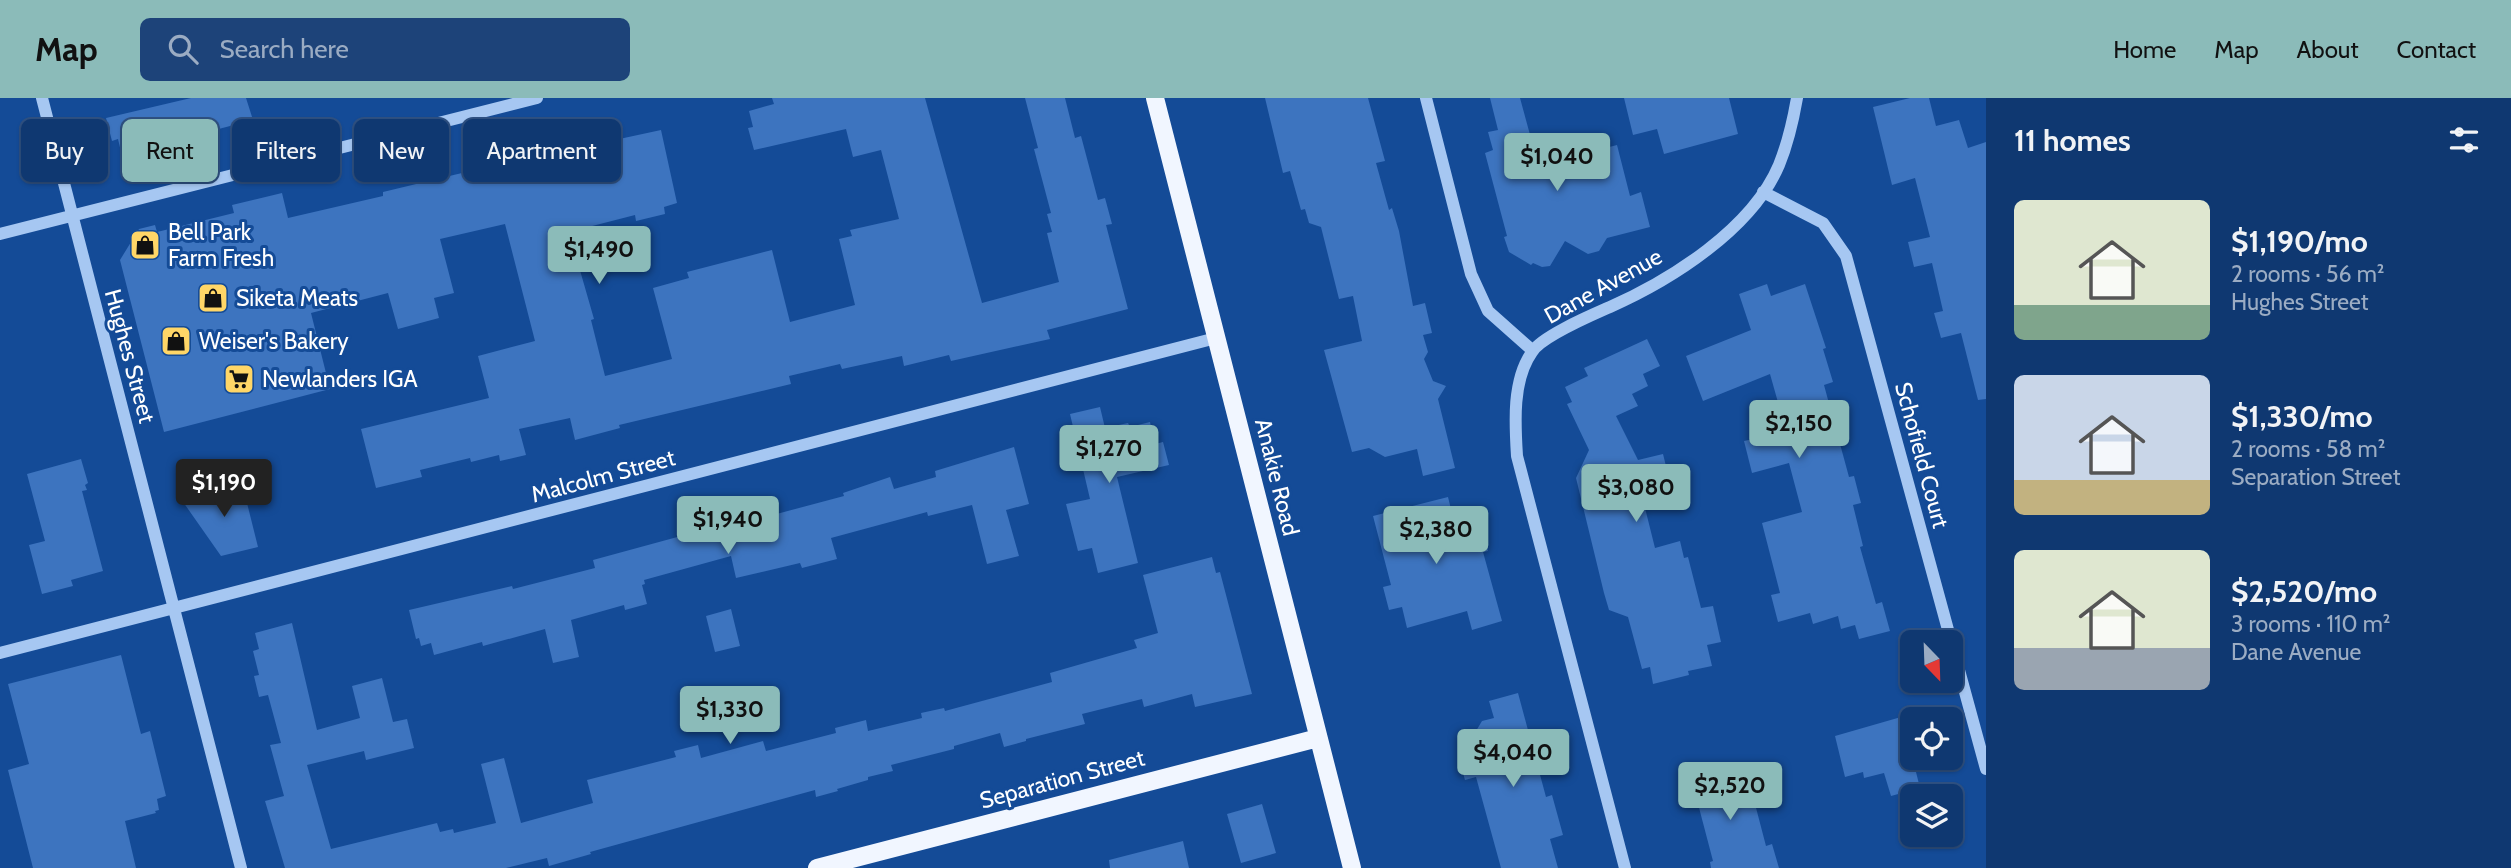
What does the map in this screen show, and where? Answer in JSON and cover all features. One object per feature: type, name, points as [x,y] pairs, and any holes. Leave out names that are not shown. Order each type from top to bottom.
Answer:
[{"type":"main road","name":"Anakie Road","points":[[1155,98],[1352,868]]},
{"type":"main road","name":"Separation Street","points":[[817,868],[1318,738]]},
{"type":"street","name":"Hughes Street","points":[[43,98],[241,868]]},
{"type":"street","points":[[0,234],[537,98]]},
{"type":"street","points":[[1426,98],[1471,274],[1488,311],[1532,351]]},
{"type":"street","name":"Dane Avenue","points":[[1625,868],[1517,456],[1514,420],[1519,382],[1532,351],[1568,326],[1629,299],[1692,260],[1732,229],[1763,192],[1782,156],[1790,134],[1797,98]]},
{"type":"street","name":"Schofield Court","points":[[1763,192],[1823,223],[1846,256],[1986,769]]},
{"type":"street","name":"Malcolm Street","points":[[0,653],[1216,338]]},
{"type":"building","points":[[191,98],[246,98],[253,119],[232,119],[232,126],[218,129],[218,119],[122,119],[122,156],[118,139],[112,141],[106,118]]},
{"type":"building","points":[[772,98],[925,98],[982,303],[1059,282],[1047,233],[1052,232],[1047,214],[1051,213],[1034,149],[1038,148],[1025,98],[1065,98],[1075,138],[1081,136],[1098,200],[1105,198],[1112,224],[1106,225],[1128,309],[1047,330],[1050,339],[951,361],[949,355],[904,366],[902,356],[842,369],[840,364],[789,376],[791,384],[619,425],[620,428],[575,440],[570,418],[519,429],[526,455],[500,461],[499,455],[471,462],[470,458],[420,470],[422,477],[376,488],[361,429],[489,398],[478,356],[535,341],[505,224],[440,239],[454,293],[434,298],[439,318],[398,329],[388,293],[311,313],[330,389],[164,432],[120,260],[139,229],[155,225],[157,232],[234,213],[232,205],[282,193],[288,218],[383,196],[383,192],[425,182],[449,182],[449,176],[463,173],[463,182],[621,182],[621,139],[661,130],[677,203],[664,207],[665,214],[636,221],[635,215],[569,232],[594,319],[591,320],[605,376],[672,359],[653,288],[689,278],[687,272],[772,250],[790,322],[855,305],[839,239],[852,236],[850,230],[899,219],[881,150],[853,157],[846,129],[754,150],[748,128],[753,127],[749,111],[774,104]]},
{"type":"building","points":[[1265,98],[1368,98],[1385,161],[1376,163],[1389,210],[1392,208],[1399,231],[1413,306],[1425,303],[1432,333],[1423,335],[1428,352],[1424,359],[1433,381],[1446,386],[1438,399],[1455,468],[1423,476],[1417,449],[1385,457],[1369,448],[1352,452],[1324,350],[1362,341],[1353,296],[1339,299],[1321,227],[1309,223],[1305,209],[1301,210],[1290,171],[1283,173]]},
{"type":"building","points":[[1490,98],[1520,98],[1535,153],[1544,151],[1547,163],[1617,145],[1630,196],[1641,192],[1650,227],[1607,238],[1599,251],[1588,254],[1565,241],[1550,266],[1542,267],[1533,263],[1531,265],[1509,252],[1485,153],[1493,150],[1488,132],[1498,130]]},
{"type":"building","points":[[1624,98],[1729,98],[1738,134],[1664,154],[1657,129],[1633,135]]},
{"type":"building","points":[[1910,98],[1929,98],[1936,126],[1959,120],[1968,148],[1986,142],[1986,399],[1978,400],[1961,333],[1941,338],[1934,313],[1943,311],[1932,263],[1914,267],[1908,242],[1930,237],[1915,178],[1892,185],[1873,107]]},
{"type":"building","points":[[1767,284],[1771,296],[1805,284],[1826,348],[1823,349],[1833,382],[1824,385],[1849,477],[1854,476],[1861,503],[1853,505],[1863,546],[1860,547],[1876,604],[1882,602],[1890,631],[1859,639],[1855,625],[1841,629],[1838,616],[1813,624],[1810,613],[1778,622],[1771,595],[1780,593],[1762,523],[1802,512],[1789,463],[1752,473],[1744,441],[1758,438],[1756,428],[1783,420],[1770,374],[1703,401],[1686,356],[1751,330],[1739,294]]},
{"type":"building","points":[[1647,339],[1660,366],[1643,374],[1648,386],[1632,394],[1638,406],[1616,416],[1638,460],[1663,454],[1668,474],[1663,476],[1666,490],[1642,496],[1655,548],[1680,541],[1684,558],[1688,557],[1701,608],[1713,606],[1721,642],[1707,645],[1712,666],[1688,671],[1689,675],[1653,684],[1650,667],[1642,669],[1628,617],[1609,610],[1576,478],[1589,450],[1567,404],[1572,402],[1565,387],[1588,376],[1584,368]]},
{"type":"building","points":[[1100,407],[1105,428],[1128,423],[1130,427],[1150,422],[1155,444],[1163,442],[1169,465],[1117,477],[1138,563],[1098,573],[1092,548],[1078,551],[1066,504],[1090,499],[1070,414]]},
{"type":"building","points":[[1014,447],[1029,504],[1006,510],[1019,556],[987,564],[972,505],[928,516],[927,512],[831,538],[837,559],[802,568],[800,563],[736,578],[731,556],[644,580],[645,584],[642,585],[647,604],[625,610],[624,605],[571,620],[579,657],[553,663],[545,629],[483,646],[482,642],[434,655],[431,643],[421,646],[419,638],[416,639],[409,610],[512,586],[513,589],[595,568],[593,560],[692,533],[693,538],[748,525],[746,516],[767,510],[769,516],[844,496],[843,493],[890,477],[894,489],[936,477],[935,471]]},
{"type":"building","points":[[81,459],[88,483],[85,485],[87,490],[82,491],[103,571],[71,580],[73,586],[42,594],[29,545],[45,541],[27,474]]},
{"type":"building","points":[[242,483],[258,547],[221,556],[181,499]]},
{"type":"building","points":[[1448,497],[1456,529],[1481,522],[1488,551],[1483,552],[1502,621],[1472,630],[1467,611],[1407,628],[1402,607],[1389,610],[1383,587],[1391,585],[1373,516]]},
{"type":"building","points":[[1212,557],[1216,573],[1220,572],[1252,694],[1195,707],[1192,694],[1144,707],[1142,699],[1082,714],[1085,724],[1004,747],[1000,733],[954,746],[954,749],[891,765],[893,771],[868,777],[868,780],[837,789],[838,791],[816,797],[815,790],[590,852],[591,854],[549,866],[547,858],[506,868],[285,868],[265,801],[284,796],[270,745],[281,743],[268,695],[259,697],[254,676],[259,675],[253,651],[259,649],[255,633],[292,623],[317,730],[360,718],[352,686],[382,678],[393,722],[407,719],[414,748],[366,760],[364,751],[307,765],[331,849],[437,823],[440,832],[453,829],[454,833],[496,823],[481,764],[504,758],[521,823],[593,803],[587,780],[676,757],[674,751],[698,745],[701,758],[763,741],[766,751],[836,733],[835,728],[866,720],[868,731],[922,718],[921,713],[944,708],[945,711],[1052,682],[1050,673],[1137,648],[1134,640],[1158,633],[1143,575]]},
{"type":"building","points":[[731,609],[740,646],[715,652],[706,616]]},
{"type":"building","points":[[121,655],[141,734],[150,731],[166,796],[157,799],[159,810],[155,811],[156,813],[125,821],[136,868],[33,868],[8,770],[29,764],[8,684]]},
{"type":"building","points":[[1518,693],[1546,797],[1552,795],[1563,835],[1550,839],[1558,868],[1501,868],[1476,777],[1465,780],[1459,759],[1474,754],[1470,741],[1482,721],[1494,718],[1489,701]]},
{"type":"building","points":[[1900,717],[1900,770],[1916,770],[1919,784],[1900,784],[1900,794],[1891,796],[1884,773],[1864,778],[1863,772],[1845,777],[1835,736]]},
{"type":"building","points":[[1713,766],[1717,784],[1731,781],[1732,786],[1749,781],[1766,846],[1772,844],[1779,868],[1711,868],[1710,862],[1713,861],[1697,800],[1692,801],[1685,773]]},
{"type":"building","points":[[1262,804],[1276,853],[1241,863],[1227,814]]},
{"type":"building","points":[[1183,841],[1189,868],[1110,868],[1109,860]]},
{"type":"place","name":"Bell Park Farm Fresh","points":[[145,245]]},
{"type":"place","name":"Siketa Meats","points":[[213,298]]},
{"type":"place","name":"Weiser's Bakery","points":[[176,341]]},
{"type":"place","name":"Newlanders IGA","points":[[239,379]]}]
